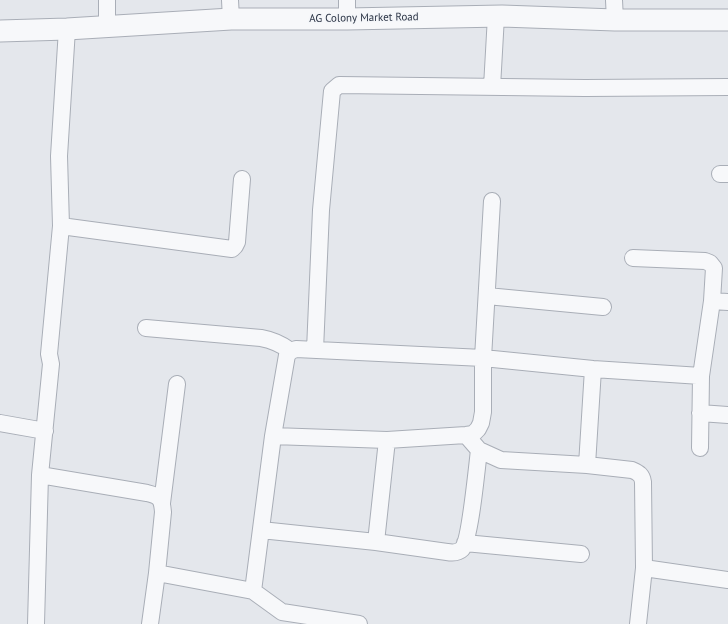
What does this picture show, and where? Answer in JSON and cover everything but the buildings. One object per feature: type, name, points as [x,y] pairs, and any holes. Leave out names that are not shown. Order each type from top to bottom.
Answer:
[{"type":"street","points":[[107,0],[107,26]]},
{"type":"street","name":"AG Colony Market Road","points":[[0,32],[107,26],[230,9],[347,9],[496,16],[614,10],[728,20]]},
{"type":"street","points":[[492,87],[496,16]]},
{"type":"street","points":[[36,624],[40,475],[51,364],[50,346],[61,226],[59,156],[68,29]]},
{"type":"street","points":[[316,350],[321,210],[332,91],[339,85],[585,88],[728,87]]},
{"type":"street","points":[[61,226],[232,249],[237,242],[242,179]]},
{"type":"street","points":[[273,436],[387,440],[466,435],[473,434],[478,429],[481,423],[482,412],[483,358],[492,201]]},
{"type":"street","points":[[633,258],[705,261],[713,265],[715,272],[712,300],[701,376],[700,448]]},
{"type":"street","points":[[487,296],[603,307]]},
{"type":"street","points":[[712,300],[728,302]]},
{"type":"street","points":[[146,328],[260,338],[281,344],[291,351]]},
{"type":"street","points":[[253,591],[273,436],[285,363],[287,355],[291,351],[296,349],[483,358],[593,369],[701,376]]},
{"type":"street","points":[[587,465],[593,369]]},
{"type":"street","points":[[150,624],[157,573],[163,512],[162,503],[176,384]]},
{"type":"street","points":[[700,413],[728,415]]},
{"type":"street","points":[[0,423],[45,431]]},
{"type":"street","points":[[466,435],[479,450],[501,460],[587,465],[632,470],[638,472],[642,476],[644,568],[638,624]]},
{"type":"street","points":[[376,542],[387,440]]},
{"type":"street","points":[[261,530],[376,542],[454,553],[461,550],[465,543],[470,521],[479,450]]},
{"type":"street","points":[[40,475],[147,493],[159,498],[162,503]]},
{"type":"street","points":[[465,543],[581,554]]},
{"type":"street","points":[[644,568],[728,580]]},
{"type":"street","points":[[157,573],[253,591],[282,612],[359,624]]}]
